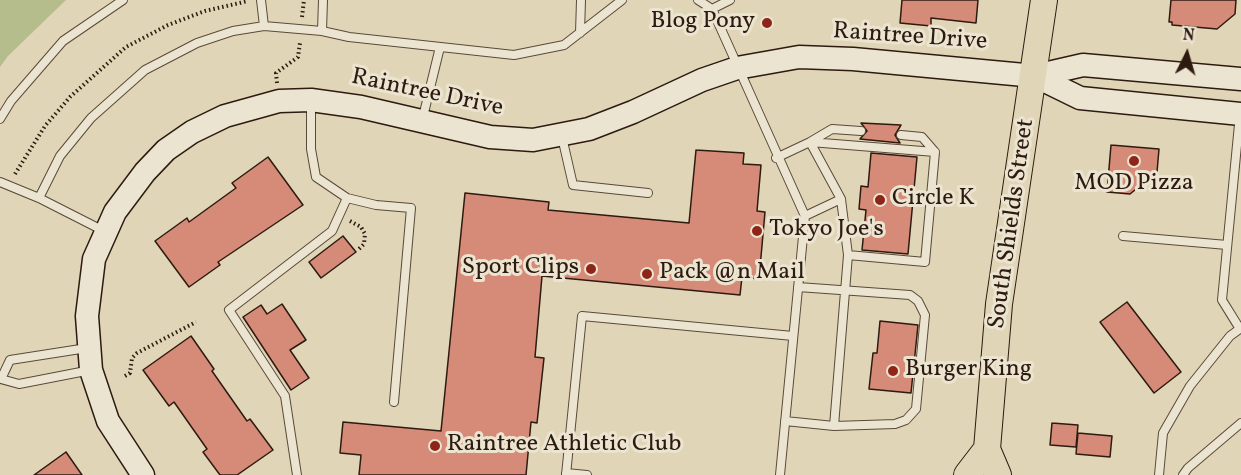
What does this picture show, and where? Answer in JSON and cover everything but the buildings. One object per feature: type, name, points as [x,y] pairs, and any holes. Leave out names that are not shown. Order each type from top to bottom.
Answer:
[{"type":"main road","name":"South Shields Street","points":[[998,475],[987,449],[999,304],[1035,76],[1044,0]]},
{"type":"main road","points":[[967,475],[987,449]]},
{"type":"street","name":"Raintree Drive","points":[[144,475],[121,445],[108,421],[91,370],[87,348],[90,284],[94,259],[126,195],[166,150],[192,132],[225,116],[279,101],[311,100],[361,107],[490,137],[533,140],[562,136],[622,117],[702,80],[737,68],[800,57],[853,59],[1035,76]]},
{"type":"street","points":[[1035,76],[1083,65],[1241,80]]},
{"type":"street","points":[[1035,76],[1080,98],[1240,114]]},
{"type":"lane","points":[[0,119],[11,101],[63,41],[123,0]]},
{"type":"lane","points":[[261,0],[264,26]]},
{"type":"lane","points":[[322,31],[323,0]]},
{"type":"lane","points":[[580,33],[582,0]]},
{"type":"lane","points":[[39,198],[60,156],[91,118],[145,70],[197,43],[233,31],[264,26],[514,55],[564,45],[622,0]]},
{"type":"lane","points":[[698,0],[712,9],[776,158],[805,216],[780,475]]},
{"type":"lane","points":[[712,9],[730,0]]},
{"type":"lane","points":[[422,121],[440,47]]},
{"type":"lane","points":[[311,100],[311,149],[316,177],[347,198],[376,205],[411,208],[394,402]]},
{"type":"lane","points":[[1159,475],[1163,433],[1190,386],[1230,336],[1240,329],[1221,300],[1240,114]]},
{"type":"lane","points":[[776,158],[831,129],[861,131]]},
{"type":"lane","points":[[848,255],[925,262],[935,152],[922,137],[901,135]]},
{"type":"lane","points":[[562,136],[573,185],[648,193]]},
{"type":"lane","points":[[810,142],[935,152]]},
{"type":"lane","points":[[810,142],[841,199],[848,255],[834,426]]},
{"type":"lane","points":[[0,182],[39,198],[106,232]]},
{"type":"lane","points":[[297,475],[285,396],[229,310],[332,231],[347,198]]},
{"type":"lane","points":[[805,216],[841,199]]},
{"type":"lane","points":[[1123,236],[1227,245]]},
{"type":"lane","points":[[785,421],[834,426],[895,424],[906,420],[916,409],[925,315],[918,301],[910,295],[798,287]]},
{"type":"lane","points":[[587,475],[566,474],[582,316],[793,336]]},
{"type":"lane","points":[[87,348],[10,360],[0,379],[19,384],[91,370]]},
{"type":"lane","points":[[1183,475],[1188,468],[1241,423]]},
{"type":"path","points":[[9,186],[45,126],[70,97],[126,47],[186,18],[252,0]]},
{"type":"path","points":[[279,101],[276,73],[298,57],[304,0]]},
{"type":"path","points":[[351,221],[361,226],[365,234],[364,244],[359,249]]},
{"type":"path","points":[[124,376],[130,373],[132,358],[137,353],[196,322]]},
{"type":"green space","points":[[0,0],[66,0],[8,56],[0,67]]},
{"type":"place","name":"Blog Pony","points":[[767,23]]},
{"type":"place","name":"MOD Pizza","points":[[1134,161]]},
{"type":"place","name":"Circle K","points":[[880,200]]},
{"type":"place","name":"Tokyo Joe's","points":[[757,231]]},
{"type":"place","name":"Sport Clips","points":[[591,269]]},
{"type":"place","name":"Pack @n Mail","points":[[647,274]]},
{"type":"place","name":"Burger King","points":[[893,371]]},
{"type":"place","name":"Raintree Athletic Club","points":[[435,446]]}]
